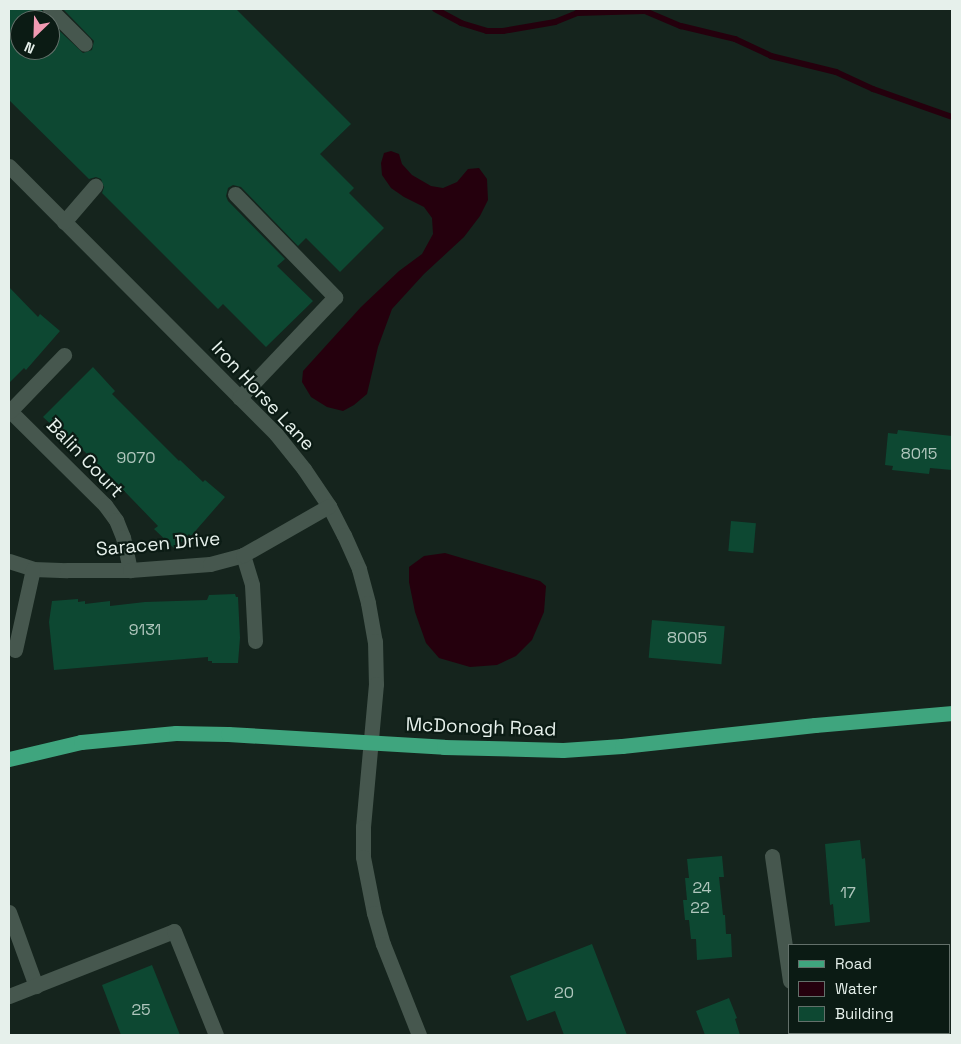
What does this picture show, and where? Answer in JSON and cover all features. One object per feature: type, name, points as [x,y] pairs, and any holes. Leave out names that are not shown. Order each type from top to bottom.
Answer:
[{"type":"main road","name":"McDonogh Road","points":[[9,758],[81,742],[142,734],[228,734],[371,743],[563,750],[622,746],[825,724],[952,713]]},
{"type":"street","points":[[50,9],[85,44]]},
{"type":"street","name":"Iron Horse Lane","points":[[9,166],[276,434],[304,469],[329,506],[359,569],[368,602],[375,641],[376,684],[363,827],[363,857],[383,944],[419,1035]]},
{"type":"street","points":[[64,222],[95,186]]},
{"type":"street","points":[[235,194],[335,297],[239,398]]},
{"type":"street","points":[[9,410],[64,354]]},
{"type":"street","name":"Balin Court","points":[[9,410],[105,505],[116,520],[123,537],[130,570]]},
{"type":"street","name":"Saracen Drive","points":[[9,561],[33,569],[130,570],[210,564],[243,555],[329,506]]},
{"type":"street","points":[[243,555],[252,585],[255,641]]},
{"type":"street","points":[[14,650],[33,569]]},
{"type":"street","points":[[772,856],[788,967]]},
{"type":"street","points":[[9,912],[36,986]]},
{"type":"street","points":[[9,996],[174,931],[216,1035]]},
{"type":"water","points":[[391,151],[399,154],[402,164],[412,175],[431,186],[443,188],[457,182],[468,169],[479,168],[487,179],[488,200],[480,216],[464,237],[424,274],[392,309],[378,347],[367,394],[343,411],[327,407],[311,397],[302,382],[303,371],[361,307],[399,271],[422,254],[433,234],[432,218],[424,207],[391,188],[382,175],[381,163],[384,153]]},
{"type":"water","points":[[445,553],[540,581],[546,586],[544,612],[532,640],[516,656],[497,665],[470,667],[439,658],[426,643],[415,612],[409,582],[409,567],[424,556]]},
{"type":"building","points":[[9,9],[42,10],[10,10],[10,60],[60,60],[60,31],[83,53],[92,50],[94,41],[63,9],[236,9],[351,124],[320,154],[354,188],[349,193],[384,228],[340,272],[306,238],[298,246],[241,187],[233,185],[228,188],[226,196],[228,201],[285,259],[277,266],[313,301],[266,347],[223,304],[218,309],[102,193],[104,187],[101,179],[96,177],[89,179],[9,100]]},
{"type":"building","points":[[9,287],[38,317],[40,314],[60,331],[26,370],[24,368],[9,383]]},
{"type":"building","points":[[93,367],[115,391],[112,394],[179,461],[203,482],[205,480],[225,497],[191,536],[189,534],[175,549],[154,529],[158,526],[102,468],[67,435],[65,437],[43,417]]},
{"type":"building","points":[[898,430],[952,436],[952,470],[930,468],[929,474],[892,470],[893,466],[885,465],[888,433],[897,434]]},
{"type":"building","points":[[731,521],[756,523],[753,553],[728,551]]},
{"type":"building","points":[[235,594],[238,597],[240,638],[238,663],[212,663],[212,661],[208,661],[208,657],[54,670],[49,622],[52,601],[78,599],[78,602],[85,601],[85,604],[110,601],[110,606],[145,602],[207,600],[209,595]]},
{"type":"building","points":[[652,620],[725,626],[721,664],[649,658]]},
{"type":"building","points":[[860,840],[862,859],[865,858],[870,922],[835,926],[833,904],[830,905],[825,844]]},
{"type":"building","points":[[722,856],[724,877],[719,877],[726,934],[731,934],[732,957],[697,960],[696,939],[691,939],[689,920],[685,920],[683,900],[687,900],[685,878],[689,878],[687,859]]},
{"type":"building","points":[[592,944],[627,1035],[564,1035],[555,1011],[527,1021],[510,976]]},
{"type":"building","points":[[152,965],[180,1035],[121,1035],[102,985]]},
{"type":"building","points":[[729,998],[737,1018],[735,1019],[740,1035],[705,1035],[696,1011]]},
{"type":"waterway","points":[[435,9],[461,23],[487,31],[503,31],[555,22],[577,13],[645,11],[681,26],[735,39],[771,56],[836,72],[873,89],[952,117]]}]
